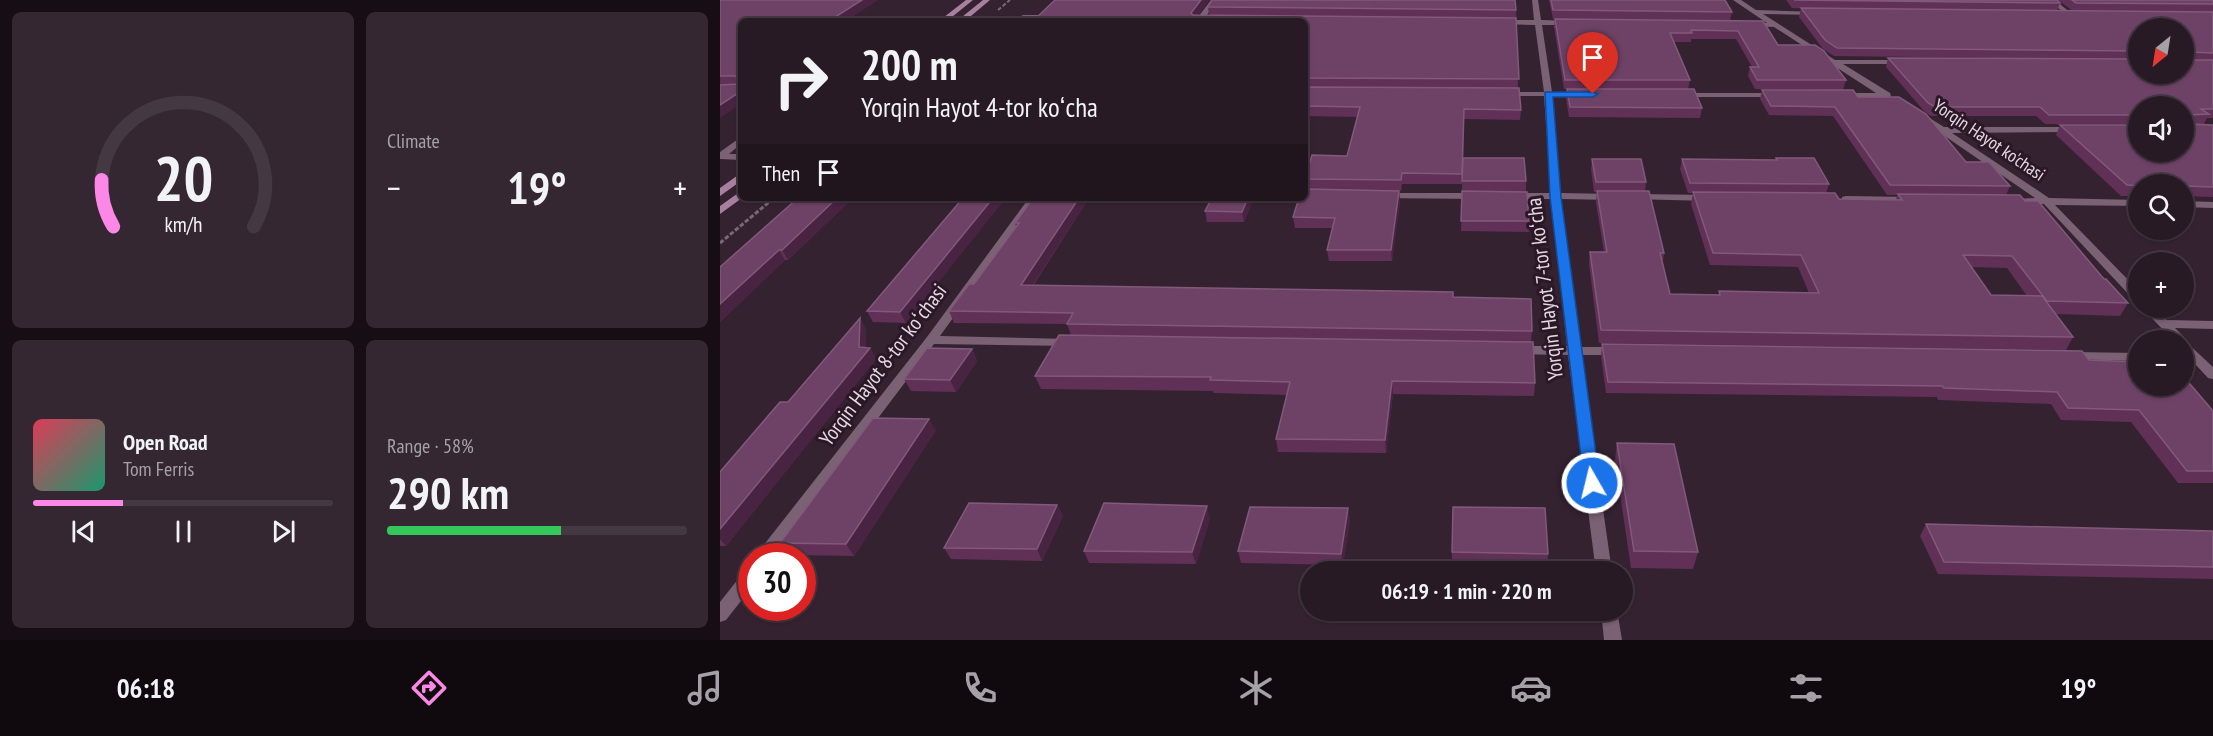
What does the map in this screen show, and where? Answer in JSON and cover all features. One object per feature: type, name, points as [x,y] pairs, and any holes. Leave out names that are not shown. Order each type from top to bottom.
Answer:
[{"type":"main road","points":[[947,18],[970,0]]},
{"type":"main road","points":[[965,18],[987,0]]},
{"type":"main road","points":[[722,189],[738,178]]},
{"type":"main road","points":[[720,211],[738,196]]},
{"type":"street","points":[[1200,18],[1214,0]]},
{"type":"street","name":"Yorqin Hayot 7-tor koʻcha","points":[[1535,0],[1548,94],[1556,197],[1574,351],[1603,561]]},
{"type":"street","points":[[1736,0],[1896,101]]},
{"type":"street","points":[[2051,0],[2069,14]]},
{"type":"street","points":[[1754,12],[1824,13]]},
{"type":"street","points":[[2057,14],[2080,14]]},
{"type":"street","points":[[1021,18],[1041,17]]},
{"type":"street","points":[[1492,22],[1585,23]]},
{"type":"street","points":[[1738,24],[1773,25]]},
{"type":"street","points":[[1833,62],[1915,62]]},
{"type":"street","points":[[1490,94],[1595,94]]},
{"type":"street","points":[[1677,95],[1793,95]]},
{"type":"street","points":[[1828,95],[1887,96]]},
{"type":"street","name":"Yorqin Hayot ko'chasi","points":[[1915,112],[2046,201],[2128,287]]},
{"type":"street","points":[[1943,130],[2082,129]]},
{"type":"street","points":[[720,156],[738,142]]},
{"type":"street","points":[[720,156],[738,157]]},
{"type":"street","points":[[1377,195],[1484,196]]},
{"type":"street","points":[[1496,196],[1723,198]]},
{"type":"street","points":[[1831,199],[1926,200]]},
{"type":"street","name":"Yorqin Hayot 8-tor koʻchasi","points":[[775,543],[931,340],[1032,201]]},
{"type":"street","points":[[2010,201],[2128,203]]},
{"type":"street","points":[[2194,204],[2213,205]]},
{"type":"street","points":[[2158,318],[2170,330]]},
{"type":"street","points":[[2164,324],[2213,325]]},
{"type":"street","points":[[931,340],[1086,343]]},
{"type":"street","points":[[1503,350],[1633,351]]},
{"type":"street","points":[[2057,356],[2128,357]]},
{"type":"street","points":[[2194,361],[2213,375]]},
{"type":"street","points":[[720,615],[738,592]]},
{"type":"street","points":[[1610,621],[1613,640]]},
{"type":"path","points":[[720,243],[770,201]]},
{"type":"building","points":[[862,0],[834,18],[738,18],[738,84],[736,76],[720,76],[720,1]]},
{"type":"building","points":[[1055,0],[1201,0],[1191,13],[1193,15],[1516,18],[1519,79],[1308,78],[1308,18],[1036,18]]},
{"type":"building","points":[[1212,0],[1515,0],[1516,10],[1208,7]]},
{"type":"building","points":[[1551,0],[1725,0],[1732,12],[1553,10]]},
{"type":"building","points":[[1794,0],[2057,0],[2060,3]]},
{"type":"building","points":[[2072,0],[2213,0],[2213,4],[2076,3]]},
{"type":"building","points":[[1801,8],[2213,12],[2213,53],[2194,52],[2194,18],[2128,18],[2128,51],[1837,48],[1825,40]]},
{"type":"building","points":[[1555,19],[1763,21],[1778,45],[1815,45],[1824,51],[1846,80],[1757,80],[1750,67],[1759,67],[1738,31],[1691,30],[1692,33],[1670,33],[1690,80],[1565,80]]},
{"type":"building","points":[[1888,58],[2128,59],[2128,84],[2194,84],[2194,60],[2213,60],[2213,109],[2201,109],[2209,114],[2194,115],[2194,96],[2128,96],[2128,115],[2049,115],[2040,107],[1935,107],[1928,103]]},
{"type":"building","points":[[738,84],[738,93],[720,105],[720,85]]},
{"type":"building","points":[[1308,87],[1519,88],[1521,110],[1464,109],[1462,174],[1402,173],[1401,180],[1308,179],[1312,155],[1347,156],[1360,107],[1308,106]]},
{"type":"building","points":[[1567,89],[1694,89],[1702,108],[1570,107]]},
{"type":"building","points":[[1762,90],[1853,90],[1858,97],[1899,97],[1926,114],[1966,162],[1989,162],[2010,186],[1890,185],[1835,107],[1771,106]]},
{"type":"building","points":[[2194,124],[2213,125],[2213,187],[2194,186],[2194,174],[2128,174],[2127,185],[2060,125],[2128,125],[2128,162],[2194,162]]},
{"type":"building","points":[[1463,158],[1524,158],[1526,181],[1462,181]]},
{"type":"building","points":[[1776,158],[1814,158],[1829,184],[1690,183],[1682,159],[1777,160]]},
{"type":"building","points":[[1592,159],[1641,159],[1646,182],[1596,182]]},
{"type":"building","points":[[1308,189],[1399,191],[1391,250],[1327,250],[1335,218],[1293,217],[1298,201],[1308,201]]},
{"type":"building","points":[[1462,191],[1527,192],[1529,221],[1461,221]]},
{"type":"building","points":[[1597,191],[1649,191],[1664,253],[1660,253],[1670,294],[1720,295],[1719,291],[1819,293],[1801,255],[1713,253],[1693,192],[1835,193],[1839,199],[1902,200],[1898,194],[2020,195],[2025,201],[2038,201],[2104,279],[2128,303],[2047,301],[2012,256],[1963,255],[1991,295],[2042,296],[2073,337],[1601,330],[1590,252],[1607,252]]},
{"type":"building","points":[[795,201],[834,201],[720,304],[720,267]]},
{"type":"building","points":[[960,201],[991,201],[900,312],[867,311]]},
{"type":"building","points":[[1031,201],[1077,201],[1021,285],[1453,292],[1453,297],[1531,299],[1532,331],[1067,324],[1073,313],[949,311],[969,284],[974,284],[1019,223],[1015,223]]},
{"type":"building","points":[[1210,201],[1247,201],[1242,212],[1205,211]]},
{"type":"building","points":[[860,318],[859,347],[870,348],[720,529],[720,472],[780,402],[788,402]]},
{"type":"building","points":[[1059,335],[1533,342],[1535,383],[1392,381],[1385,440],[1276,439],[1290,382],[1210,380],[1211,377],[1035,376]]},
{"type":"building","points":[[1602,344],[2082,351],[2089,360],[2128,362],[2128,396],[2194,396],[2194,389],[2213,411],[2213,471],[2187,471],[2139,410],[2068,408],[2057,392],[1944,388],[1942,386],[1608,382]]},
{"type":"building","points":[[927,348],[972,349],[950,380],[904,379]]},
{"type":"building","points":[[873,418],[929,419],[846,544],[780,543]]},
{"type":"building","points":[[1617,443],[1674,444],[1698,552],[1634,551]]},
{"type":"building","points":[[969,503],[1057,505],[1037,549],[944,548]]},
{"type":"building","points":[[1104,503],[1207,506],[1192,552],[1084,551]]},
{"type":"building","points":[[1250,507],[1348,508],[1341,554],[1238,551]]},
{"type":"building","points":[[1453,507],[1545,508],[1548,554],[1452,552]]},
{"type":"building","points":[[1926,524],[2212,531],[2213,567],[1944,562]]},
{"type":"route","points":[[1592,483],[1556,197],[1548,94],[1593,94]]}]
